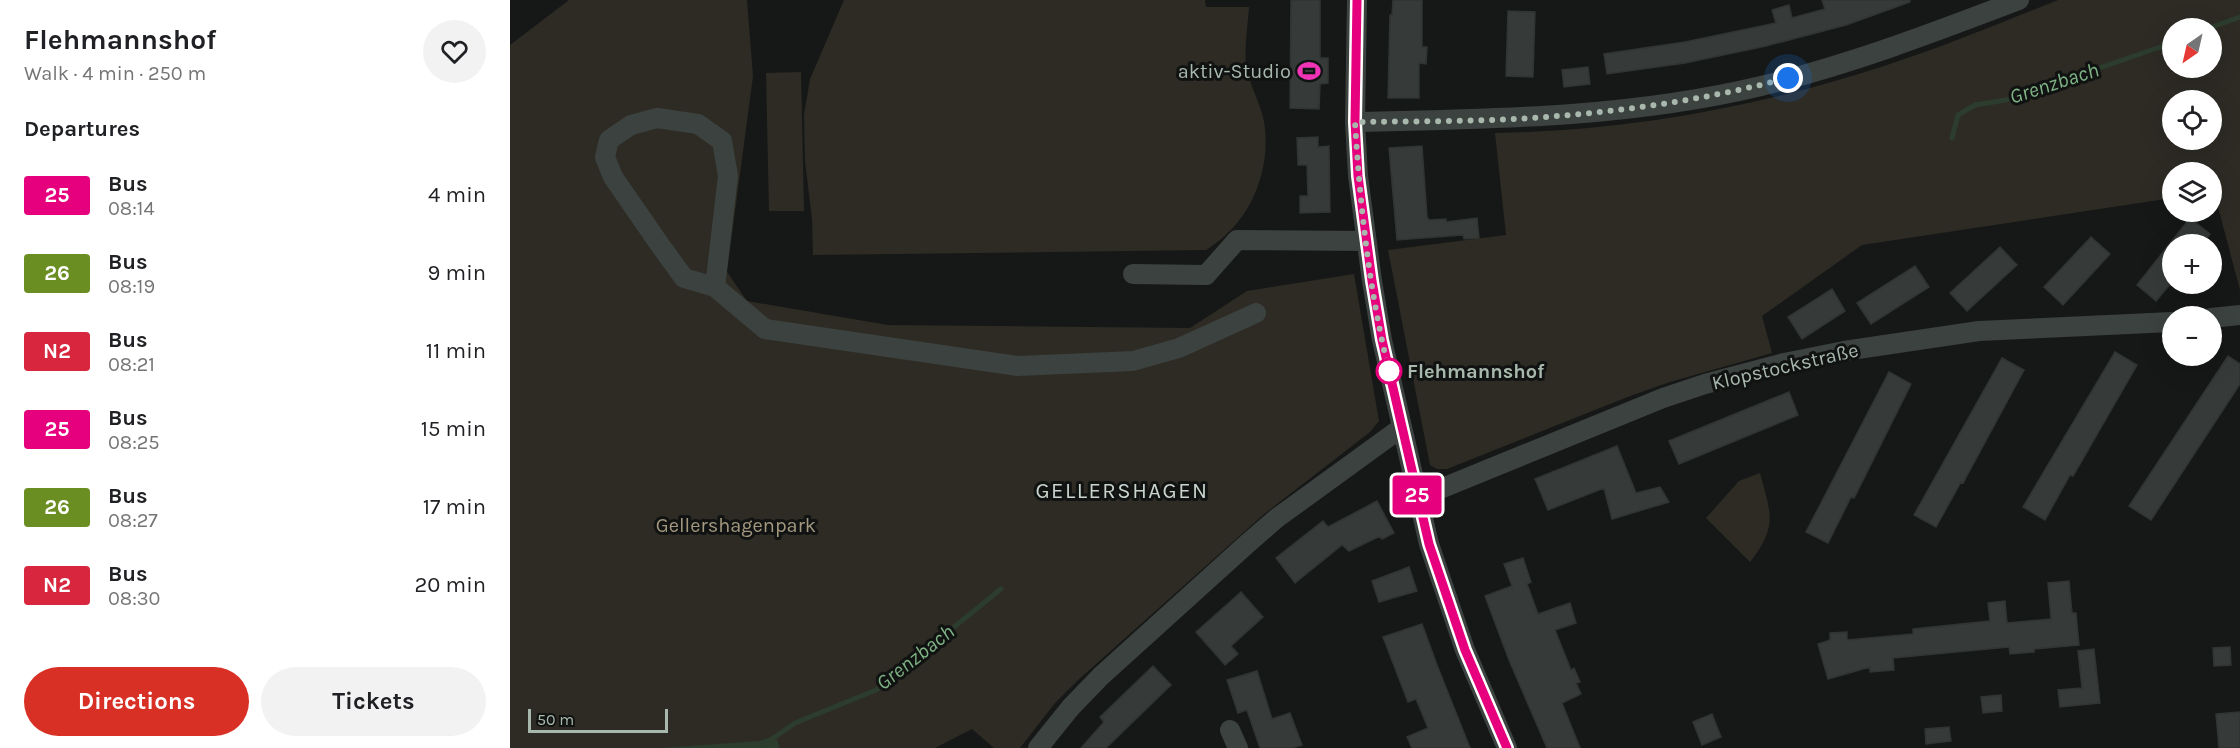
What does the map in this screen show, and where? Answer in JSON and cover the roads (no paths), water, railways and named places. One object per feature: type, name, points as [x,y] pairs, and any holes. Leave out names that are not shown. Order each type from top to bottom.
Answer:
[{"type":"street","points":[[1357,0],[1355,122],[1358,176],[1382,340],[1418,498],[1449,605],[1469,661],[1507,748]]},
{"type":"street","points":[[1355,122],[1558,116],[1651,105],[1737,90],[1816,71],[1957,24],[2019,0]]},
{"type":"street","points":[[715,287],[728,176],[722,141],[698,124],[657,118],[632,125],[609,140],[605,157],[613,177],[684,278],[715,287],[765,329],[1018,366],[1133,361],[1179,348],[1256,313]]},
{"type":"street","points":[[1132,274],[1206,275],[1237,240],[1366,241]]},
{"type":"street","points":[[2222,317],[2240,315]]},
{"type":"street","name":"Klopstockstraße","points":[[1418,498],[1663,398],[1784,363],[1844,351],[1978,331],[2162,322]]},
{"type":"street","points":[[1038,748],[1071,707],[1101,676],[1247,544],[1277,518],[1401,428]]},
{"type":"street","points":[[1230,730],[1238,748]]},
{"type":"waterway","name":"Grenzbach","points":[[2222,23],[2240,17]]},
{"type":"waterway","name":"Grenzbach","points":[[1952,138],[1958,115],[1975,105],[2006,100],[2162,46]]},
{"type":"waterway","name":"Grenzbach","points":[[759,748],[795,723],[876,690],[1001,589]]},
{"type":"place","name":"aktiv-Studio","points":[[1309,71]]},
{"type":"place","name":"Flehmannshof","points":[[1389,371]]},
{"type":"district","name":"GELLERSHAGEN","points":[[1122,490]]},
{"type":"park label","name":"Gellershagenpark","points":[[736,525]]}]
